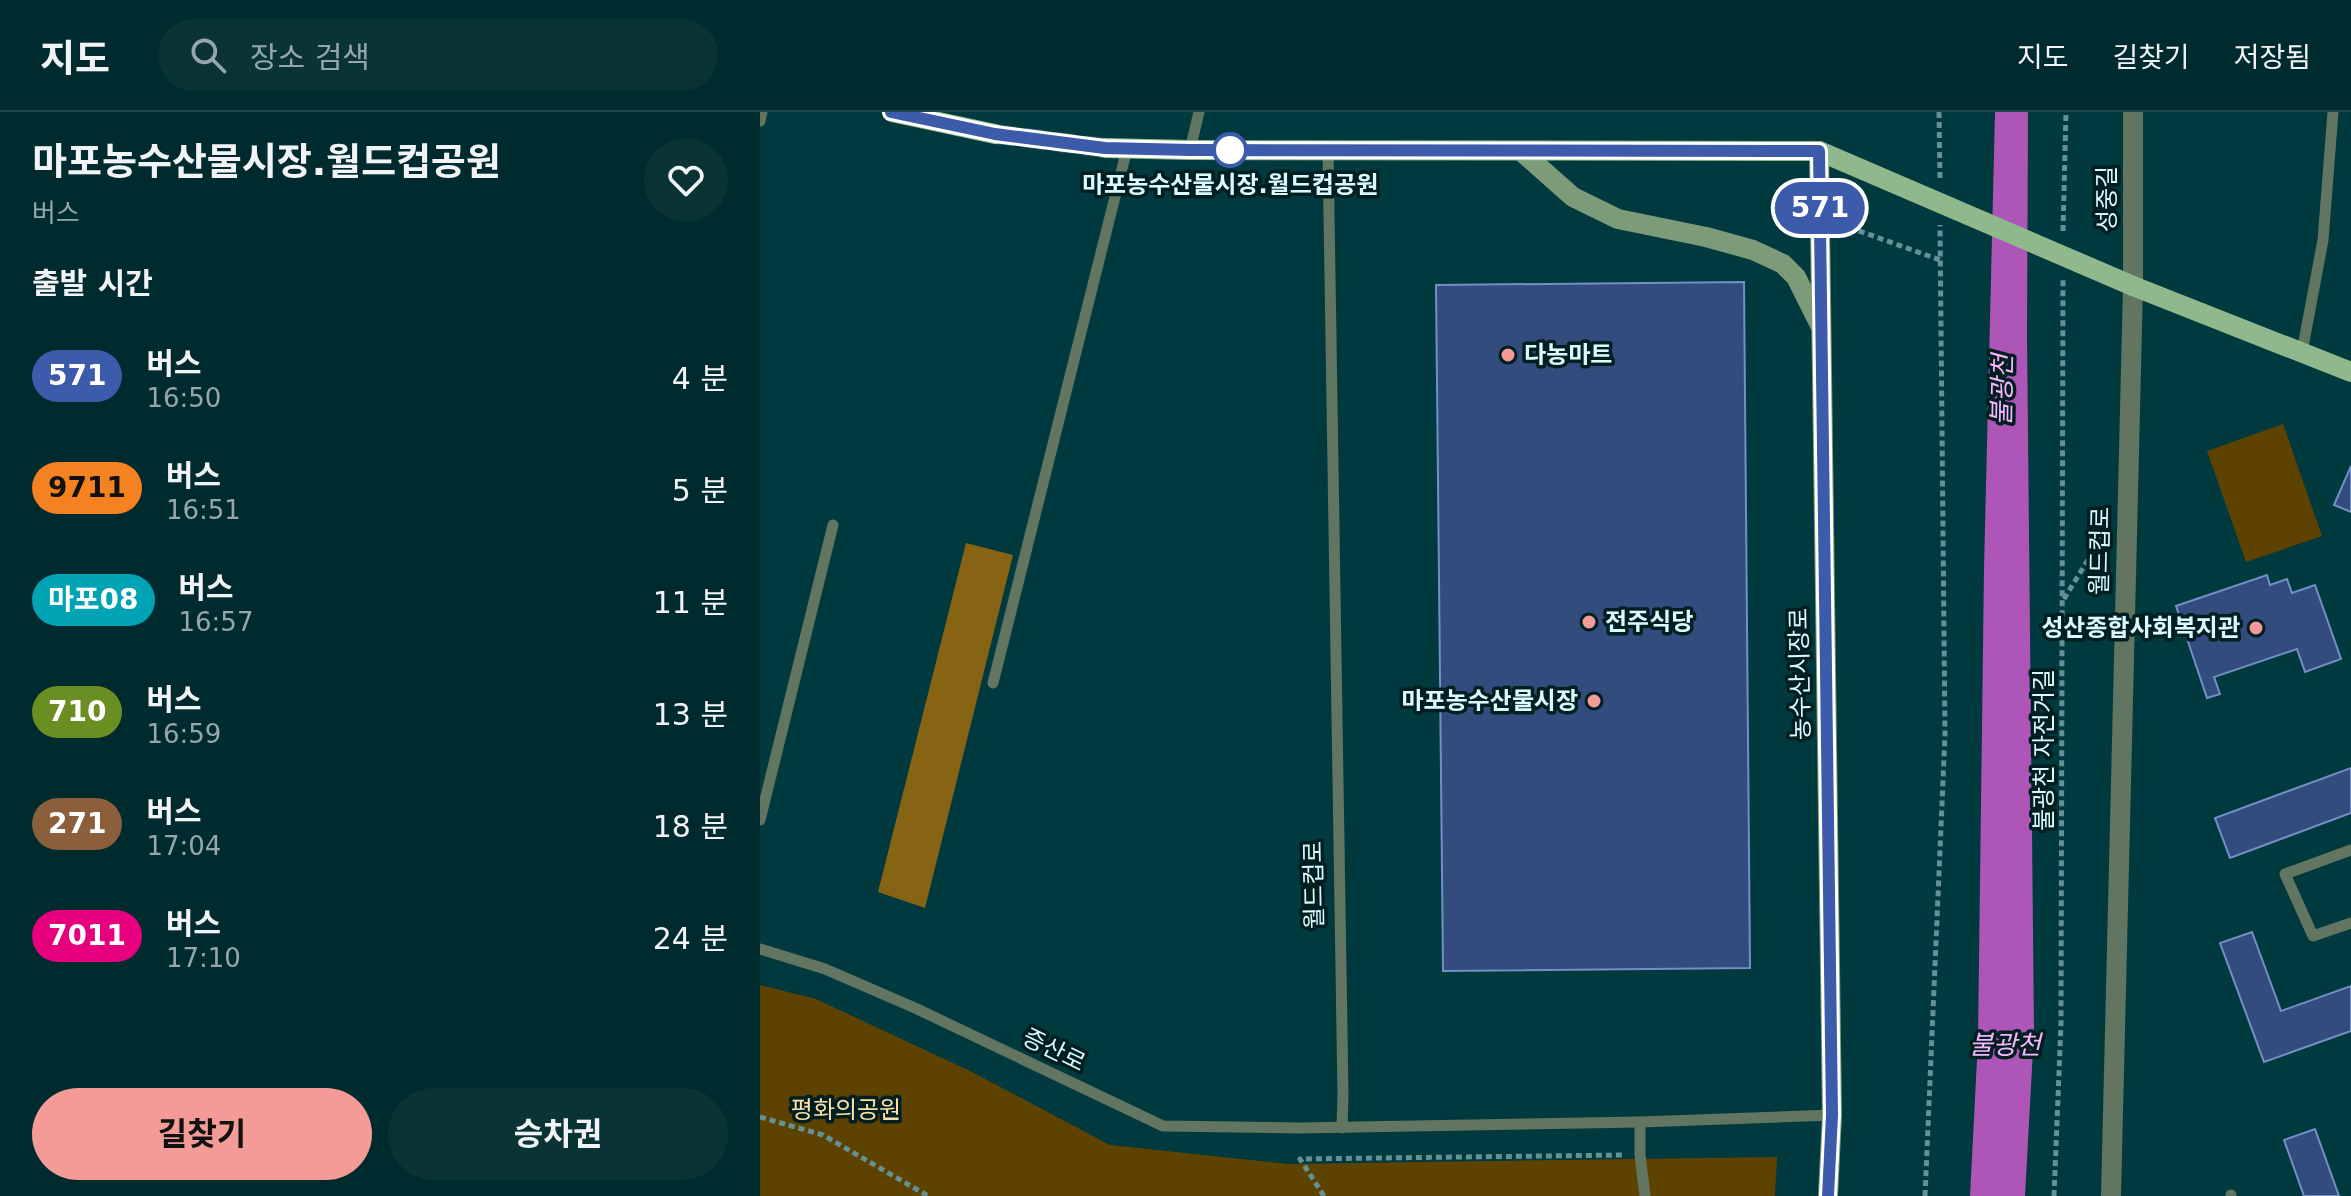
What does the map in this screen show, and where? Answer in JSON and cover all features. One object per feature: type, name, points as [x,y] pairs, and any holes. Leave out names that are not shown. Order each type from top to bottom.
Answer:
[{"type":"main road","points":[[892,112],[995,134]]},
{"type":"main road","points":[[1105,148],[1819,151],[2133,286],[2351,372]]},
{"type":"main road","points":[[1521,151],[1573,197],[1618,219],[1706,237],[1753,250],[1783,264],[1796,277],[1822,330]]},
{"type":"main road","name":"농수산시장로","points":[[1819,151],[1832,1115],[1828,1196]]},
{"type":"street","name":"성중길","points":[[2133,112],[2133,286]]},
{"type":"street","name":"월드컵로","points":[[2111,1196],[2133,286]]},
{"type":"lane","points":[[760,121],[762,112]]},
{"type":"lane","points":[[1190,150],[1199,112]]},
{"type":"lane","points":[[2302,352],[2323,240],[2333,112]]},
{"type":"lane","points":[[993,683],[1127,149]]},
{"type":"lane","name":"월드컵로","points":[[1328,151],[1342,1128]]},
{"type":"lane","points":[[760,820],[833,525]]},
{"type":"lane","points":[[2351,850],[2285,874],[2313,936],[2351,923]]},
{"type":"lane","name":"증산로","points":[[760,949],[825,969],[915,1008],[1163,1126],[1342,1128]]},
{"type":"lane","points":[[1342,1128],[1832,1115]]},
{"type":"lane","points":[[1640,1122],[1645,1196]]},
{"type":"path","points":[[1939,112],[1940,186]]},
{"type":"path","points":[[2063,243],[2066,112]]},
{"type":"path","points":[[1925,1196],[1945,735],[1940,215]]},
{"type":"path","points":[[1820,217],[1940,260]]},
{"type":"path","name":"불광천 자전거길","points":[[2054,1196],[2061,1024],[2063,274]]},
{"type":"path","points":[[2063,600],[2128,496]]},
{"type":"path","points":[[760,1117],[823,1135],[928,1196]]},
{"type":"path","points":[[1324,1196],[1300,1159],[1640,1155]]},
{"type":"green space","points":[[2283,424],[2322,536],[2246,562],[2207,451]]},
{"type":"green space","name":"평화의공원","points":[[760,985],[816,999],[970,1071],[1110,1145],[1288,1164],[1777,1157],[1775,1196],[760,1196]]},
{"type":"shaded area","points":[[966,543],[1013,555],[925,908],[878,892]]},
{"type":"water","name":"불광천","points":[[1995,112],[2028,112],[2027,335],[2034,1031],[2025,1196],[1970,1196],[1978,1040],[1984,569]]},
{"type":"building","name":"마포농수산물시장","points":[[1744,282],[1750,968],[1443,971],[1436,285]]},
{"type":"building","points":[[2351,466],[2351,512],[2334,505]]},
{"type":"building","name":"성산종합사회복지관","points":[[2267,575],[2270,585],[2287,579],[2292,593],[2315,585],[2341,659],[2305,672],[2297,649],[2214,677],[2220,694],[2207,698],[2176,606]]},
{"type":"building","points":[[2351,768],[2351,813],[2230,858],[2215,818]]},
{"type":"building","points":[[2252,932],[2281,1011],[2351,986],[2351,1031],[2264,1062],[2220,943]]},
{"type":"building","points":[[2315,1129],[2339,1196],[2304,1196],[2284,1140]]},
{"type":"tunnel","points":[[995,134],[1105,148]]},
{"type":"bus line","name":"571","points":[[891,112],[995,134],[1105,148],[1819,151],[1832,1115],[1828,1196]]},
{"type":"place","name":"마포농수산물시장.월드컵공원","points":[[1230,150]]},
{"type":"place","name":"다농마트","points":[[1508,355]]},
{"type":"place","name":"전주식당","points":[[1589,622]]},
{"type":"place","name":"성산종합사회복지관","points":[[2256,628]]},
{"type":"place","name":"마포농수산물시장","points":[[1594,701]]}]
